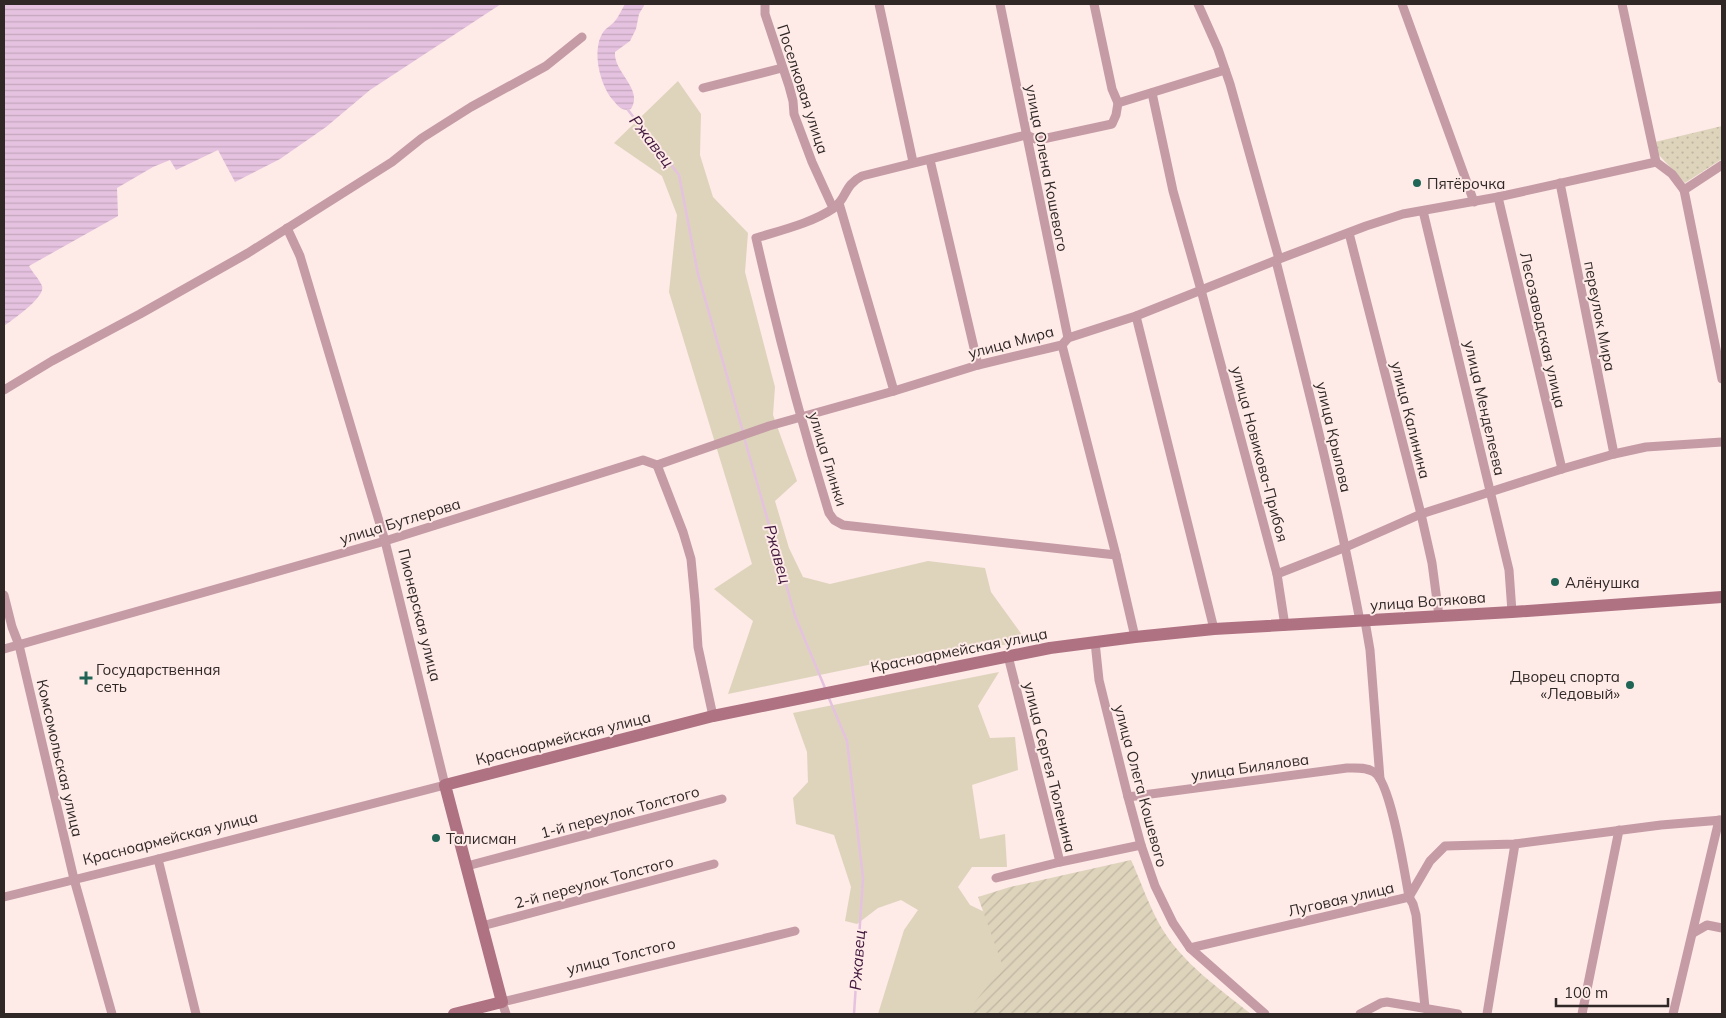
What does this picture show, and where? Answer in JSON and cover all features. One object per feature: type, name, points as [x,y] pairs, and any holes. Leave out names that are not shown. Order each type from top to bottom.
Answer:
[{"type":"street","name":"Поселковая улица","points":[[765,4],[765,14],[791,93],[797,122],[812,162],[836,205],[894,391]]},
{"type":"street","points":[[878,4],[913,162]]},
{"type":"street","name":"улица Олена Кошевого","points":[[1000,4],[1065,341]]},
{"type":"street","points":[[836,205],[853,181],[862,176],[1026,135],[1038,140],[1112,124],[1118,103],[1112,89],[1094,4]]},
{"type":"street","points":[[1198,4],[1225,70],[1277,260]]},
{"type":"street","points":[[1402,4],[1474,202]]},
{"type":"street","points":[[1622,4],[1656,162],[1672,174],[1684,190],[1722,378]]},
{"type":"street","points":[[4,390],[52,361],[248,253],[392,162],[422,138],[471,107],[546,66],[582,37]]},
{"type":"street","points":[[703,88],[782,68]]},
{"type":"street","points":[[1118,103],[1225,70]]},
{"type":"street","name":"улица Новикова-Прибоя","points":[[1152,93],[1173,191],[1277,574],[1285,626]]},
{"type":"street","points":[[930,160],[978,365]]},
{"type":"street","name":"улица Мира","points":[[801,417],[1065,341],[1136,316],[1277,260],[1403,214],[1474,202],[1656,162]]},
{"type":"street","points":[[1684,190],[1722,165]]},
{"type":"street","name":"переулок Мира","points":[[1560,183],[1614,454]]},
{"type":"street","name":"Лесозаводская улица","points":[[1498,197],[1562,469]]},
{"type":"street","name":"улица Глинки","points":[[836,205],[815,218],[756,238],[776,327],[829,512],[834,520],[843,525],[1116,555]]},
{"type":"street","name":"улица Менделеева","points":[[1423,210],[1509,570],[1512,612]]},
{"type":"street","name":"Пионерская улица","points":[[287,228],[300,256],[385,541],[445,785],[504,1008]]},
{"type":"street","name":"улица Калинина","points":[[1349,233],[1421,514],[1432,563],[1439,616]]},
{"type":"street","name":"улица Крылова","points":[[1277,260],[1370,650],[1377,776],[1386,791],[1409,897]]},
{"type":"street","points":[[1136,316],[1214,629]]},
{"type":"street","points":[[1065,341],[1135,637]]},
{"type":"street","name":"улица Бутлерова","points":[[4,650],[385,541],[643,460],[656,465],[769,426],[801,417]]},
{"type":"street","points":[[1277,574],[1346,547],[1421,514],[1562,469],[1646,447],[1722,442]]},
{"type":"street","points":[[656,465],[683,532],[690,559],[696,601],[698,647],[713,716]]},
{"type":"street","name":"Комсомольская улица","points":[[4,594],[74,879],[112,1014]]},
{"type":"street","name":"улица Вотякова","points":[[1135,637],[1214,629],[1512,612],[1722,597]]},
{"type":"street","name":"Красноармейская улица","points":[[4,897],[713,716],[1050,648],[1135,637]]},
{"type":"street","name":"улица Олега Кошевого","points":[[1095,642],[1099,680],[1128,797],[1141,845],[1159,894],[1173,924],[1190,948],[1265,1014]]},
{"type":"street","name":"улица Сергея Тюленина","points":[[1008,656],[1060,862],[1141,845]]},
{"type":"street","name":"улица Билялова","points":[[1128,797],[1347,768],[1363,768],[1377,776]]},
{"type":"street","name":"1-й переулок Толстого","points":[[467,866],[722,799]]},
{"type":"street","points":[[1409,897],[1430,861],[1445,846],[1515,844],[1619,830],[1721,820],[1673,1014]]},
{"type":"street","points":[[1582,1014],[1619,830]]},
{"type":"street","points":[[1487,1014],[1515,844]]},
{"type":"street","points":[[158,859],[196,1014]]},
{"type":"street","points":[[996,878],[1060,862]]},
{"type":"street","name":"2-й переулок Толстого","points":[[482,926],[714,864]]},
{"type":"street","name":"Луговая улица","points":[[1190,948],[1409,897],[1416,915],[1425,1008]]},
{"type":"street","points":[[1693,933],[1707,926],[1722,928]]},
{"type":"street","name":"улица Толстого","points":[[454,1014],[504,1008],[795,931]]},
{"type":"street","points":[[1360,1014],[1381,1003],[1387,1002],[1458,1014]]},
{"type":"shaded area","points":[[4,4],[501,4],[370,90],[326,127],[280,159],[235,182],[218,150],[176,170],[170,160],[153,167],[117,188],[118,216],[29,266],[41,284],[42,291],[28,308],[4,326]]},
{"type":"shaded area","points":[[625,4],[645,4],[639,14],[636,29],[630,41],[615,52],[618,67],[634,94],[634,102],[631,109],[628,110],[618,106],[608,93],[601,77],[598,59],[599,41],[602,34],[615,21]]},
{"type":"shaded area","points":[[678,81],[701,114],[700,155],[713,197],[748,233],[745,272],[775,387],[773,415],[797,481],[775,501],[789,548],[803,577],[830,584],[928,561],[985,568],[991,592],[1028,643],[940,650],[728,694],[753,621],[714,589],[752,564],[669,292],[677,215],[662,176],[614,143]]},
{"type":"shaded area","points":[[1722,126],[1722,159],[1685,183],[1657,153],[1655,142]]},
{"type":"shaded area","points":[[999,672],[978,706],[990,738],[1015,737],[1018,770],[972,785],[980,839],[1005,834],[1007,867],[972,867],[958,887],[970,905],[997,918],[1009,1014],[878,1014],[904,930],[918,910],[901,900],[878,908],[857,924],[845,921],[851,887],[834,835],[796,824],[793,798],[808,782],[807,752],[793,713]]},
{"type":"shaded area","points":[[1131,860],[1161,927],[1180,953],[1202,975],[1251,1014],[965,1014],[1003,967],[978,897],[1010,887]]},
{"type":"waterway","name":"Ржавец","points":[[628,110],[679,175],[698,274],[743,432]]},
{"type":"waterway","name":"Ржавец","points":[[744,437],[795,616],[825,688]]},
{"type":"waterway","name":"Ржавец","points":[[828,696],[847,741],[863,878],[854,1014]]},
{"type":"place","name":"Пятёрочка","points":[[1417,183]]},
{"type":"place","name":"Алёнушка","points":[[1555,582]]},
{"type":"place","name":"Государственная сеть","points":[[86,678]]},
{"type":"place","name":"Дворец спорта «Ледовый»","points":[[1630,685]]},
{"type":"place","name":"Талисман","points":[[436,838]]}]
